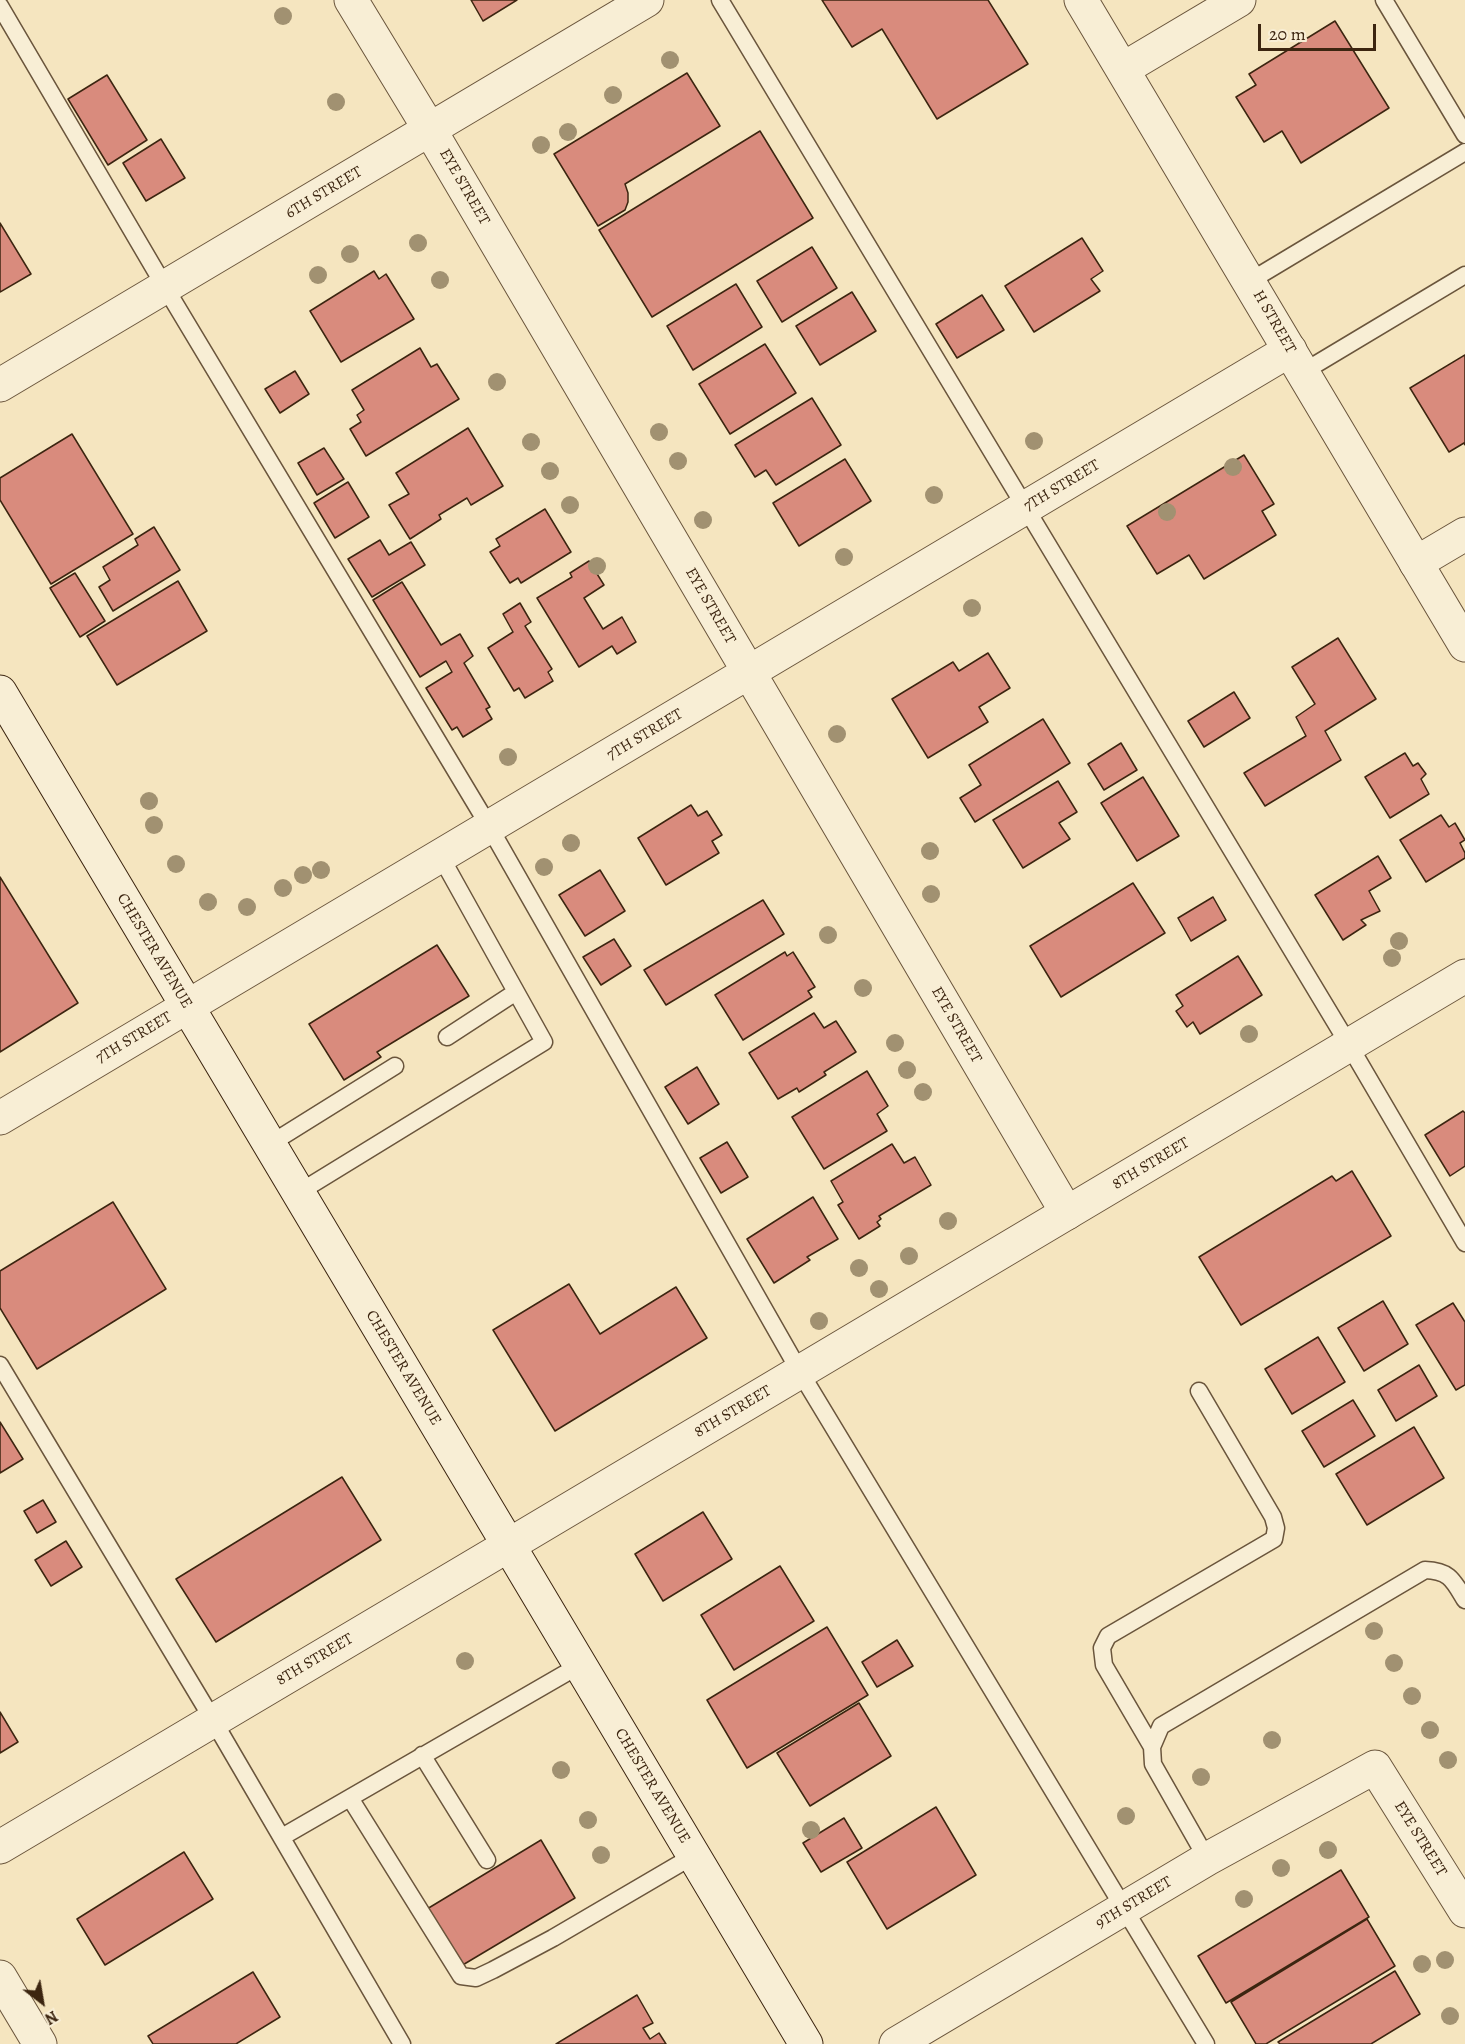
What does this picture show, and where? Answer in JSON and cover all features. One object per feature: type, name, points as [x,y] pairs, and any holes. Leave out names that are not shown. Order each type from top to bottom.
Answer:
[{"type":"street","name":"EYE STREET","points":[[351,0],[430,129],[1067,1213]]},
{"type":"street","name":"6TH STREET","points":[[0,385],[647,0]]},
{"type":"street","name":"H STREET","points":[[1081,0],[1465,645]]},
{"type":"street","points":[[1123,69],[1239,0]]},
{"type":"street","name":"7TH STREET","points":[[0,1118],[1025,508],[1296,361]]},
{"type":"street","points":[[1416,563],[1465,534]]},
{"type":"street","name":"CHESTER AVENUE","points":[[0,692],[806,2044]]},
{"type":"street","name":"8TH STREET","points":[[0,1847],[1465,976]]},
{"type":"street","name":"EYE STREET","points":[[1375,1767],[1465,1911]]},
{"type":"street","name":"9TH STREET","points":[[896,2044],[1207,1859],[1375,1767]]},
{"type":"street","points":[[0,1977],[40,2044]]},
{"type":"lane","points":[[720,0],[1349,1045],[1465,1243]]},
{"type":"lane","points":[[1384,0],[1465,135]]},
{"type":"lane","points":[[0,6],[165,287],[490,828],[800,1372],[1126,1908],[1206,2044]]},
{"type":"lane","points":[[1250,281],[1465,152]]},
{"type":"lane","points":[[1296,361],[1465,275]]},
{"type":"lane","points":[[298,1193],[544,1042],[441,857]]},
{"type":"lane","points":[[447,1037],[516,992]]},
{"type":"lane","points":[[270,1144],[395,1066]]},
{"type":"lane","points":[[0,1365],[213,1720],[402,2044]]},
{"type":"lane","points":[[1152,1747],[1104,1665],[1102,1648],[1108,1636],[1274,1539],[1276,1528],[1273,1517],[1199,1391]]},
{"type":"lane","points":[[1207,1859],[1153,1764],[1152,1747],[1161,1726],[1425,1570],[1439,1571],[1453,1580],[1465,1600]]},
{"type":"lane","points":[[282,1837],[580,1665]]},
{"type":"lane","points":[[422,1755],[487,1860]]},
{"type":"lane","points":[[350,1798],[461,1976],[476,1978],[494,1970],[693,1856]]},
{"type":"building","points":[[471,0],[517,0],[483,21]]},
{"type":"building","points":[[822,0],[988,0],[1028,64],[937,119],[882,29],[852,47]]},
{"type":"building","points":[[1335,21],[1389,108],[1301,163],[1282,131],[1264,142],[1236,97],[1256,85],[1249,74]]},
{"type":"building","points":[[687,73],[720,126],[625,184],[628,202],[625,210],[598,226],[554,154]]},
{"type":"building","points":[[107,75],[147,140],[108,165],[68,99]]},
{"type":"building","points":[[760,131],[813,218],[652,317],[599,230]]},
{"type":"building","points":[[161,139],[185,178],[146,201],[123,163]]},
{"type":"building","points":[[0,223],[31,274],[0,292]]},
{"type":"building","points":[[1082,238],[1103,271],[1091,279],[1100,291],[1034,332],[1005,286]]},
{"type":"building","points":[[812,247],[837,288],[782,322],[757,281]]},
{"type":"building","points":[[374,271],[379,279],[386,274],[414,319],[341,362],[310,311]]},
{"type":"building","points":[[736,284],[762,327],[693,370],[667,326]]},
{"type":"building","points":[[852,292],[876,331],[820,365],[796,326]]},
{"type":"building","points":[[982,295],[1004,330],[957,358],[936,324]]},
{"type":"building","points":[[765,344],[796,393],[730,434],[699,384]]},
{"type":"building","points":[[420,348],[431,367],[437,364],[459,399],[366,456],[350,429],[361,422],[357,415],[364,410],[352,390]]},
{"type":"building","points":[[1465,355],[1465,445],[1464,443],[1449,452],[1410,388]]},
{"type":"building","points":[[295,371],[309,394],[280,413],[265,389]]},
{"type":"building","points":[[812,398],[841,445],[776,485],[766,470],[755,477],[735,445]]},
{"type":"building","points":[[468,428],[503,486],[471,505],[467,498],[439,515],[441,519],[410,539],[389,505],[409,494],[396,473]]},
{"type":"building","points":[[72,434],[133,534],[51,584],[0,500],[0,478]]},
{"type":"building","points":[[324,448],[344,479],[317,495],[298,463]]},
{"type":"building","points":[[1244,455],[1274,504],[1262,511],[1276,535],[1204,579],[1189,555],[1157,574],[1127,526]]},
{"type":"building","points":[[845,459],[871,501],[799,546],[773,503]]},
{"type":"building","points":[[348,482],[369,517],[335,538],[314,503]]},
{"type":"building","points":[[545,509],[571,552],[521,583],[518,578],[510,583],[490,552],[500,546],[496,539]]},
{"type":"building","points":[[154,527],[180,570],[113,611],[99,587],[110,580],[103,567],[138,545],[135,539]]},
{"type":"building","points":[[380,540],[389,555],[411,542],[425,565],[372,597],[348,559]]},
{"type":"building","points":[[589,561],[604,585],[584,598],[603,629],[622,617],[636,642],[617,654],[612,646],[579,667],[537,598],[572,577],[570,573]]},
{"type":"building","points":[[75,573],[105,621],[80,637],[50,588]]},
{"type":"building","points":[[178,581],[207,631],[117,685],[87,636]]},
{"type":"building","points":[[402,582],[441,645],[460,634],[473,656],[464,663],[490,707],[486,709],[492,719],[463,737],[457,727],[452,730],[426,688],[452,672],[446,661],[420,677],[373,600]]},
{"type":"building","points":[[520,603],[531,622],[525,626],[552,669],[548,672],[553,681],[525,698],[519,688],[514,691],[488,648],[513,632],[503,614]]},
{"type":"building","points":[[1338,638],[1376,699],[1325,731],[1341,760],[1265,806],[1244,773],[1306,736],[1296,717],[1315,704],[1292,667]]},
{"type":"building","points":[[988,653],[1010,688],[979,707],[988,722],[928,758],[892,699],[953,662],[959,671]]},
{"type":"building","points":[[1234,692],[1250,718],[1204,747],[1188,721]]},
{"type":"building","points":[[1043,719],[1070,763],[975,822],[960,798],[981,785],[969,765]]},
{"type":"building","points":[[1121,743],[1137,770],[1104,790],[1088,764]]},
{"type":"building","points":[[1405,753],[1413,766],[1418,763],[1426,774],[1421,779],[1429,794],[1390,818],[1365,777]]},
{"type":"building","points":[[1143,777],[1179,836],[1137,861],[1101,803]]},
{"type":"building","points":[[1058,781],[1077,812],[1059,823],[1070,839],[1023,868],[993,820]]},
{"type":"building","points":[[691,805],[698,816],[707,811],[722,835],[712,841],[719,853],[666,885],[638,838]]},
{"type":"building","points":[[1441,815],[1449,827],[1455,823],[1465,840],[1460,843],[1465,858],[1426,882],[1400,840]]},
{"type":"building","points":[[1378,856],[1391,878],[1369,891],[1380,911],[1361,920],[1366,925],[1343,940],[1315,895]]},
{"type":"building","points":[[600,870],[625,911],[585,936],[559,895]]},
{"type":"building","points":[[0,877],[78,1003],[0,1052]]},
{"type":"building","points":[[1133,883],[1165,933],[1061,997],[1030,946]]},
{"type":"building","points":[[1213,897],[1226,920],[1191,941],[1178,918]]},
{"type":"building","points":[[763,900],[784,934],[666,1005],[644,970]]},
{"type":"building","points":[[614,939],[631,966],[601,985],[583,957]]},
{"type":"building","points":[[437,945],[469,996],[377,1052],[381,1057],[344,1080],[309,1024]]},
{"type":"building","points":[[785,952],[787,956],[793,952],[815,987],[808,991],[812,997],[743,1040],[715,995]]},
{"type":"building","points":[[1238,956],[1262,995],[1200,1034],[1193,1022],[1187,1027],[1176,1011],[1183,1006],[1176,995]]},
{"type":"building","points":[[814,1013],[824,1028],[836,1021],[856,1052],[824,1072],[826,1075],[799,1092],[797,1088],[778,1099],[749,1053]]},
{"type":"building","points":[[697,1067],[719,1104],[688,1124],[665,1087]]},
{"type":"building","points":[[867,1071],[888,1106],[877,1114],[887,1131],[824,1169],[792,1117]]},
{"type":"building","points":[[1463,1111],[1465,1113],[1465,1166],[1450,1176],[1425,1135]]},
{"type":"building","points":[[727,1142],[748,1177],[721,1193],[700,1158]]},
{"type":"building","points":[[892,1144],[904,1163],[915,1157],[931,1185],[879,1216],[881,1219],[877,1222],[880,1226],[859,1239],[838,1205],[843,1202],[831,1181]]},
{"type":"building","points":[[1352,1171],[1391,1236],[1241,1325],[1199,1257],[1332,1176],[1336,1181]]},
{"type":"building","points":[[813,1197],[838,1239],[807,1257],[810,1260],[774,1283],[747,1239]]},
{"type":"building","points":[[113,1202],[166,1289],[37,1369],[0,1308],[0,1271]]},
{"type":"building","points":[[569,1284],[600,1334],[676,1287],[707,1338],[555,1431],[493,1330]]},
{"type":"building","points":[[1383,1301],[1408,1344],[1364,1371],[1338,1328]]},
{"type":"building","points":[[1453,1303],[1465,1322],[1465,1385],[1456,1390],[1416,1325]]},
{"type":"building","points":[[1318,1337],[1345,1382],[1292,1414],[1265,1369]]},
{"type":"building","points":[[1419,1365],[1437,1396],[1396,1421],[1378,1390]]},
{"type":"building","points":[[1353,1400],[1375,1436],[1324,1467],[1302,1431]]},
{"type":"building","points":[[0,1422],[23,1459],[0,1473]]},
{"type":"building","points":[[1414,1427],[1444,1478],[1367,1525],[1336,1474]]},
{"type":"building","points":[[342,1477],[381,1540],[216,1642],[176,1579]]},
{"type":"building","points":[[43,1500],[56,1522],[37,1533],[24,1511]]},
{"type":"building","points":[[703,1512],[732,1559],[663,1601],[635,1554]]},
{"type":"building","points":[[66,1541],[82,1567],[51,1586],[35,1560]]},
{"type":"building","points":[[780,1566],[814,1621],[734,1670],[701,1615]]},
{"type":"building","points":[[827,1627],[868,1695],[747,1768],[707,1700]]},
{"type":"building","points":[[897,1640],[913,1666],[877,1687],[862,1662]]},
{"type":"building","points":[[859,1703],[891,1756],[810,1806],[777,1753]]},
{"type":"building","points":[[0,1712],[18,1742],[0,1753]]},
{"type":"building","points":[[936,1807],[976,1875],[887,1929],[847,1862]]},
{"type":"building","points":[[844,1818],[862,1848],[821,1872],[803,1843]]},
{"type":"building","points":[[541,1840],[575,1898],[461,1966],[427,1909]]},
{"type":"building","points":[[184,1852],[213,1899],[105,1965],[77,1919]]},
{"type":"building","points":[[1341,1870],[1369,1917],[1226,2003],[1198,1956]]},
{"type":"building","points":[[1367,1919],[1395,1966],[1266,2044],[1256,2044],[1231,2002]]},
{"type":"building","points":[[1395,1971],[1420,2014],[1371,2044],[1280,2044],[1278,2042]]},
{"type":"building","points":[[253,1972],[280,2017],[236,2044],[153,2044],[148,2036]]},
{"type":"building","points":[[637,1995],[653,2023],[643,2028],[650,2039],[659,2033],[666,2044],[556,2044]]}]
